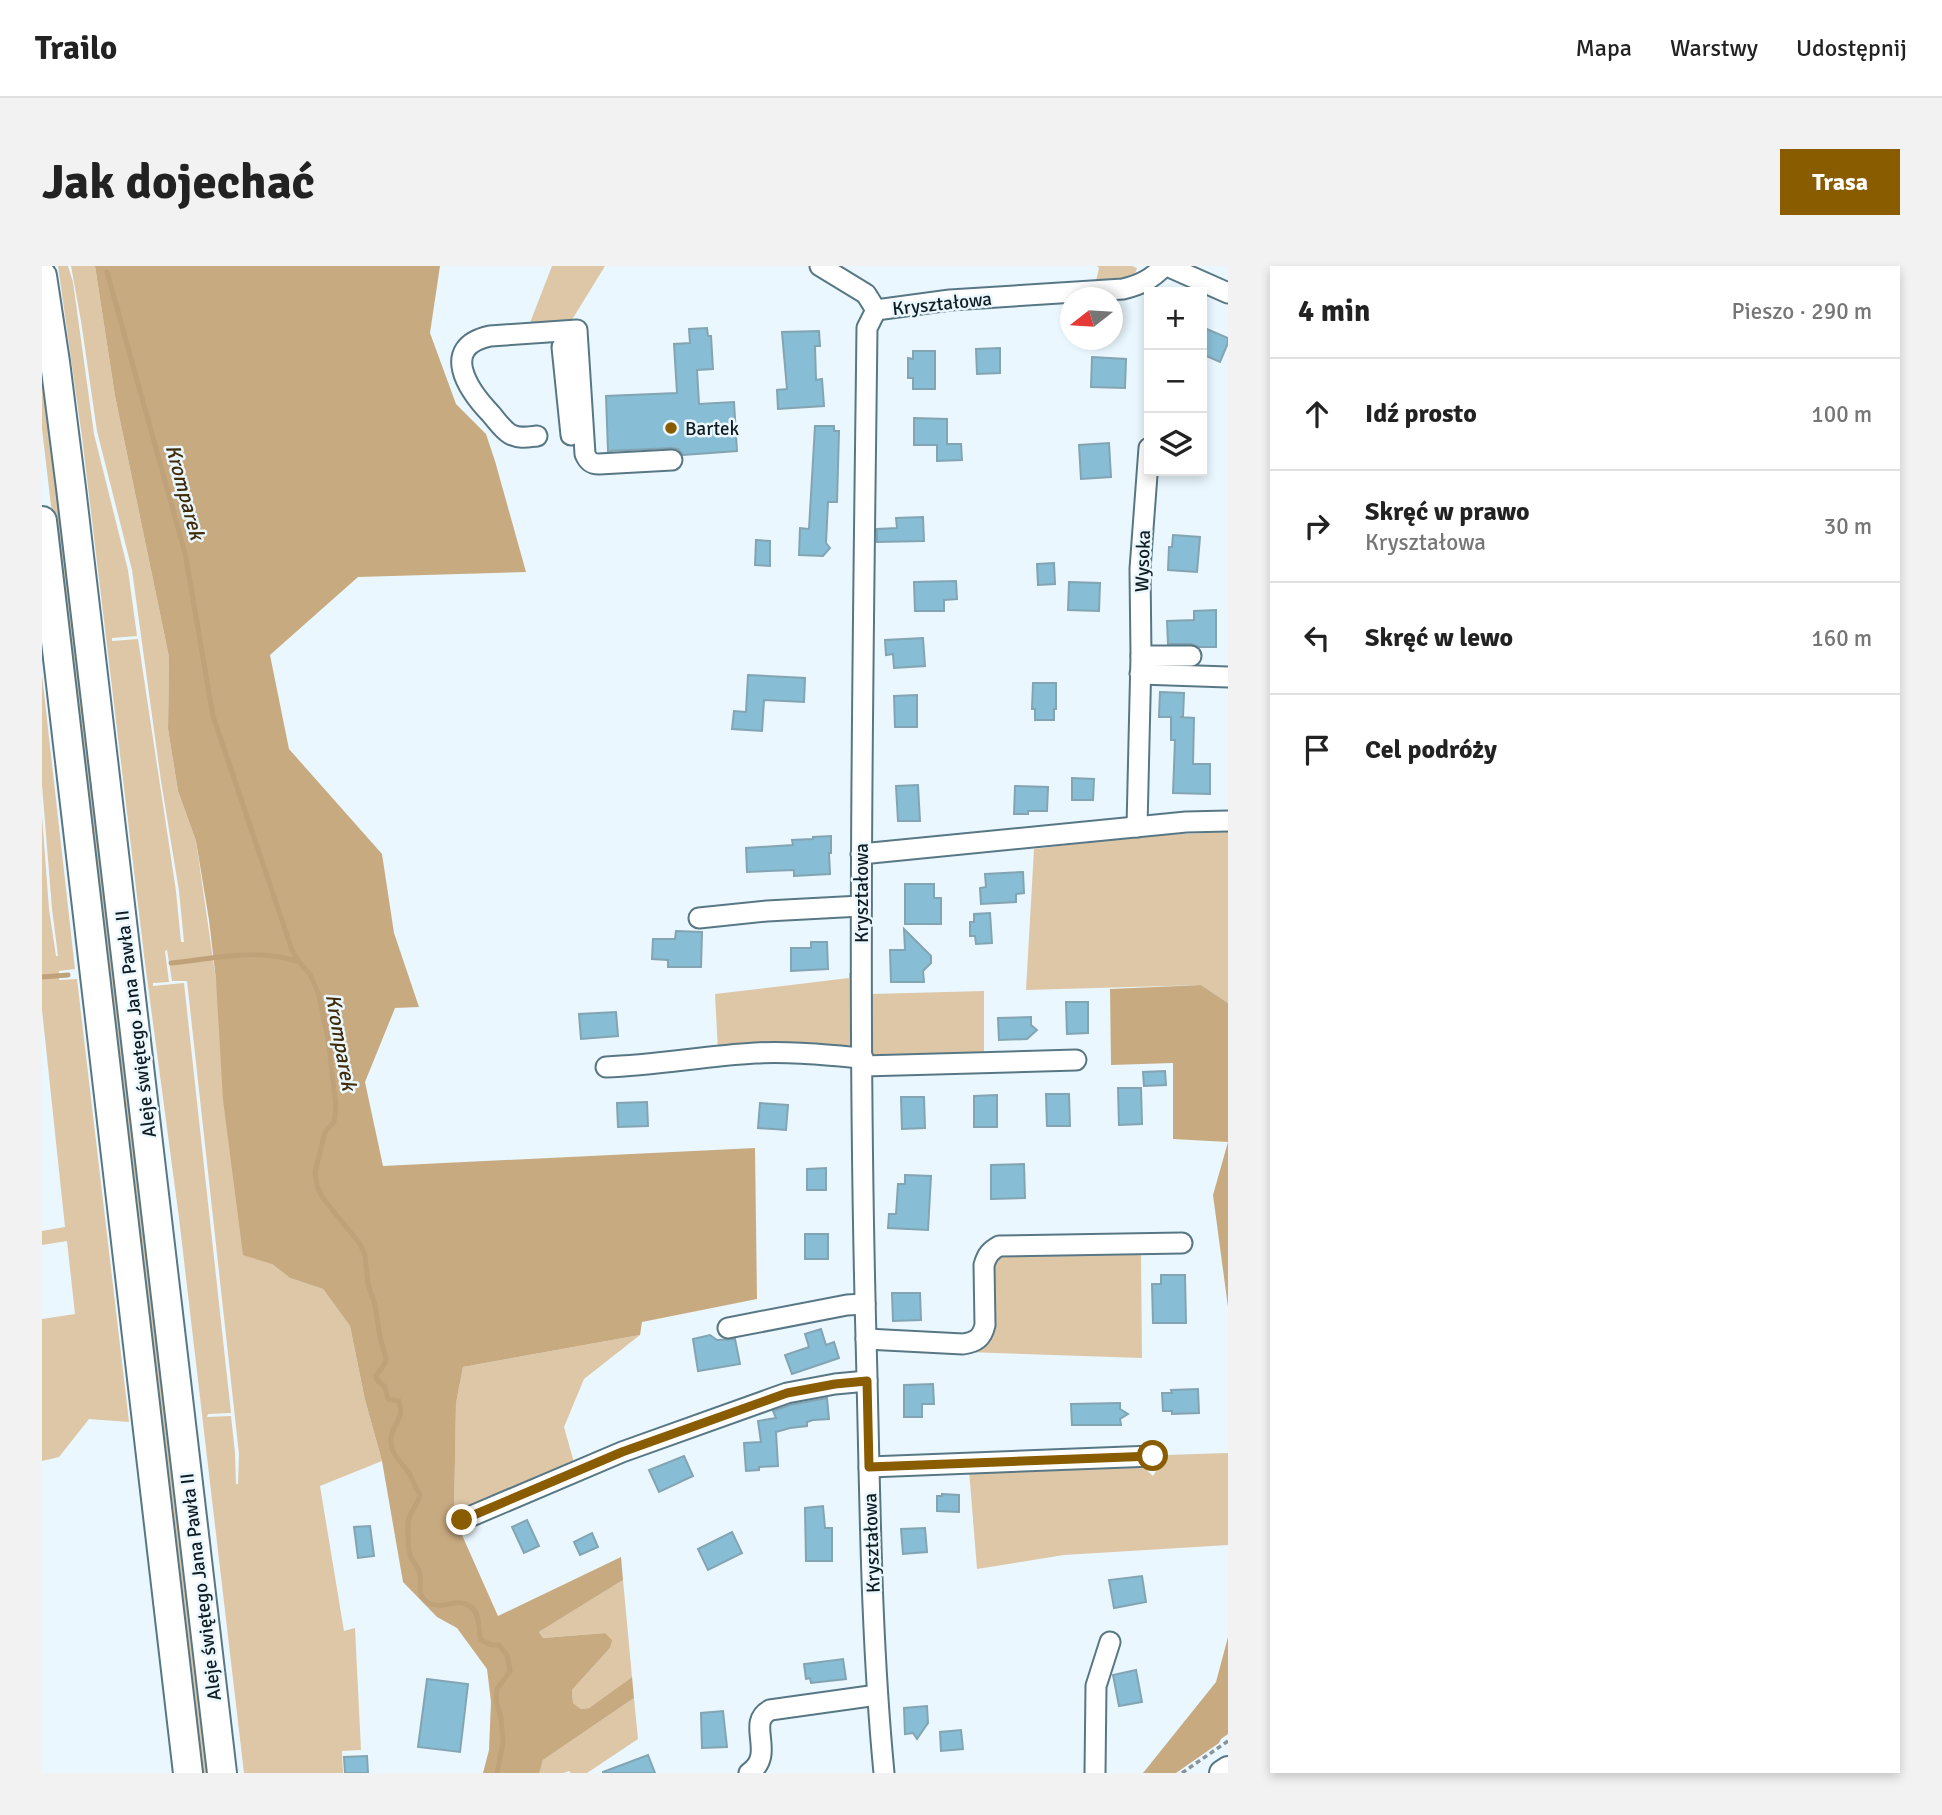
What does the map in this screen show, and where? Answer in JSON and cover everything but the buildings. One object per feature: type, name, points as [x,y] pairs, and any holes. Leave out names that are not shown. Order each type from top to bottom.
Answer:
[{"type":"highway","name":"Aleje świętego Jana Pawła II","points":[[42,276],[73,502],[222,1770]]},
{"type":"highway","name":"Aleje świętego Jana Pawła II","points":[[42,521],[188,1773]]},
{"type":"main road","points":[[1222,1773],[1228,1769]]},
{"type":"street","points":[[820,266],[866,294],[876,310]]},
{"type":"street","points":[[1163,287],[1165,266],[1228,293]]},
{"type":"street","name":"Kryształowa","points":[[884,1773],[873,1629],[865,1304],[860,854],[867,328],[876,310],[950,300],[1123,289],[1147,281],[1165,266]]},
{"type":"street","points":[[537,436],[522,438],[508,433],[469,387],[461,366],[463,351],[469,344],[490,336],[577,330],[585,454],[588,460],[593,464],[672,460]]},
{"type":"street","points":[[562,347],[571,435]]},
{"type":"street","name":"Wysoka","points":[[1137,827],[1140,569],[1147,476]]},
{"type":"street","points":[[1140,665],[1191,656]]},
{"type":"street","points":[[1140,665],[1228,677]]},
{"type":"street","points":[[860,854],[1186,822],[1228,821]]},
{"type":"street","points":[[699,918],[861,906]]},
{"type":"street","points":[[606,1067],[779,1052],[863,1062],[1076,1060]]},
{"type":"street","points":[[866,1339],[963,1344],[974,1342],[983,1332],[985,1325],[984,1265],[987,1256],[999,1247],[1182,1243]]},
{"type":"street","points":[[728,1328],[865,1304]]},
{"type":"street","points":[[462,1520],[622,1452],[787,1393],[867,1381]]},
{"type":"street","points":[[869,1467],[1153,1456]]},
{"type":"street","points":[[1094,1773],[1096,1686],[1110,1642]]},
{"type":"street","points":[[749,1773],[760,1763],[762,1757],[760,1723],[764,1713],[877,1695]]},
{"type":"path","points":[[1182,1773],[1228,1741]]},
{"type":"shaded area","points":[[58,266],[68,266],[73,282],[94,434],[128,570],[137,636],[112,638],[112,641],[138,639],[176,891],[181,942],[184,942],[179,891],[132,570],[97,431],[71,266],[95,266],[115,396],[169,657],[168,729],[178,791],[196,841],[216,980],[272,1264],[290,1278],[323,1289],[350,1326],[365,1400],[382,1461],[320,1486],[344,1631],[355,1628],[361,1750],[342,1751],[343,1773],[244,1773],[179,1218],[145,963],[82,437]],"holes":[[[167,950],[172,981],[187,981],[239,1454],[238,1484],[231,1416],[207,1417],[208,1414],[231,1413],[184,983],[153,986],[153,983],[169,982]]]},
{"type":"shaded area","points":[[95,266],[440,266],[430,333],[456,404],[486,434],[526,572],[358,577],[270,655],[289,749],[382,854],[394,933],[419,1007],[395,1008],[365,1082],[383,1166],[755,1148],[757,1299],[642,1322],[640,1335],[463,1367],[456,1403],[454,1517],[498,1616],[621,1557],[623,1580],[539,1632],[543,1638],[605,1633],[612,1640],[610,1648],[572,1690],[573,1703],[581,1709],[589,1708],[632,1677],[634,1698],[543,1760],[539,1773],[483,1773],[489,1750],[491,1702],[487,1669],[457,1628],[437,1617],[403,1582],[382,1461],[365,1400],[350,1326],[323,1289],[290,1278],[272,1264],[243,1255],[223,1100],[216,980],[209,920],[196,841],[178,791],[168,729],[169,657],[115,396]]},
{"type":"shaded area","points":[[552,266],[605,266],[570,323],[528,328]]},
{"type":"shaded area","points":[[1097,266],[1137,268],[1126,280],[1096,281],[1099,268]]},
{"type":"shaded area","points":[[42,361],[209,1773],[200,1773],[42,429]]},
{"type":"shaded area","points":[[42,675],[75,969],[59,971],[59,980],[77,979],[129,1422],[89,1419],[59,1457],[42,1461],[42,1319],[75,1314],[67,1241],[42,1245],[42,1231],[65,1227],[42,1010],[42,816],[49,909],[58,956],[42,785]]},
{"type":"shaded area","points":[[1228,832],[1228,1003],[1201,985],[1026,990],[1034,849],[1139,836]]},
{"type":"shaded area","points":[[873,925],[872,994],[984,991],[984,1056],[871,1060],[869,929]]},
{"type":"shaded area","points":[[849,973],[854,973],[856,1050],[718,1051],[715,994],[849,978]]},
{"type":"shaded area","points":[[1201,985],[1228,1003],[1228,1142],[1173,1139],[1173,1063],[1111,1065],[1110,989]]},
{"type":"shaded area","points":[[1228,1142],[1228,1307],[1213,1195]]},
{"type":"shaded area","points":[[1141,1251],[1142,1358],[875,1349],[879,1345],[973,1347],[989,1266],[995,1255]]},
{"type":"shaded area","points":[[640,1335],[584,1379],[564,1427],[575,1466],[454,1517],[456,1402],[463,1367]]},
{"type":"shaded area","points":[[1228,1453],[1228,1545],[1064,1555],[977,1569],[969,1470],[887,1472],[879,1481],[880,1530],[877,1526],[877,1479],[880,1474],[892,1469],[1133,1461],[1153,1476],[1166,1455]]},
{"type":"shaded area","points":[[623,1580],[632,1677],[589,1708],[581,1709],[573,1703],[572,1690],[610,1648],[605,1633],[543,1638],[539,1632]]},
{"type":"shaded area","points":[[1228,1637],[1228,1734],[1176,1773],[1143,1773],[1216,1682]]},
{"type":"shaded area","points":[[634,1698],[638,1739],[587,1773],[538,1773],[543,1760]]},
{"type":"waterway","name":"Kromparek","points":[[107,272],[185,553],[213,716],[292,950],[310,974],[319,995],[328,1039],[336,1107],[334,1122],[325,1132],[315,1172],[317,1186],[322,1197],[360,1244],[365,1255],[368,1284],[386,1358],[376,1376],[385,1387],[388,1399],[399,1401],[400,1407],[391,1445],[395,1456],[410,1474],[420,1494],[408,1520],[408,1545],[420,1575],[422,1597],[431,1604],[468,1605],[477,1615],[481,1640],[491,1645],[499,1645],[507,1655],[510,1671],[497,1689],[496,1701],[501,1718],[503,1743],[497,1773]]},
{"type":"waterway","name":"Kromparek","points":[[171,963],[252,955],[268,955],[299,962]]},
{"type":"waterway","name":"Kromparek","points":[[42,977],[68,975]]},
{"type":"place","name":"Bartek","points":[[671,428]]},
{"type":"route","points":[[462,1520],[622,1452],[787,1393],[867,1381],[869,1467],[1153,1456]]}]
